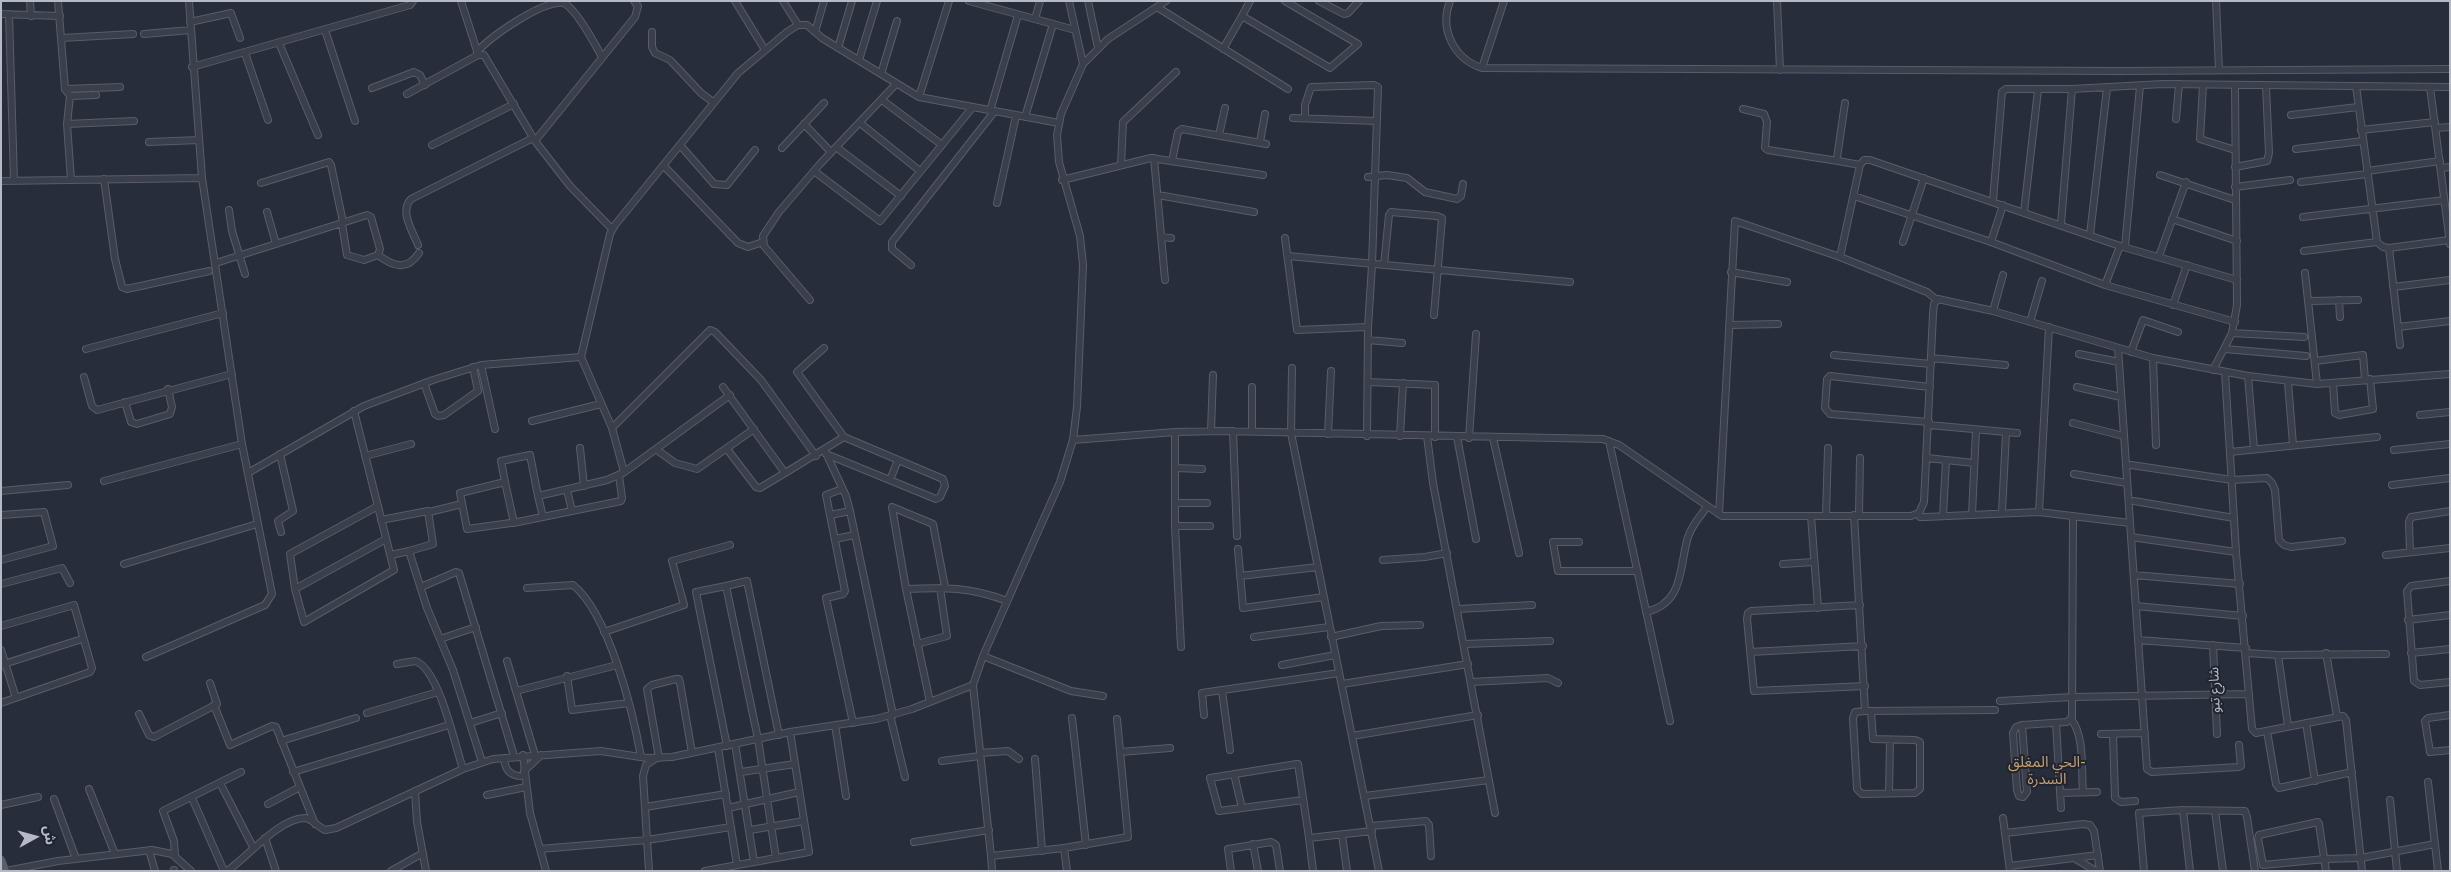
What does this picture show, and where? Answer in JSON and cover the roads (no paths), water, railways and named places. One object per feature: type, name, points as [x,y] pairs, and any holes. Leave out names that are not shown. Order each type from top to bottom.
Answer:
[{"type":"main road","points":[[1,860],[6,871]]},
{"type":"street","points":[[30,1],[31,16]]},
{"type":"street","points":[[58,1],[65,89],[70,96],[67,124],[70,180]]},
{"type":"street","points":[[146,657],[265,605],[270,600],[272,594],[272,584],[257,524],[242,444],[202,178],[192,67],[189,1]]},
{"type":"street","points":[[192,67],[280,44],[410,5],[413,1]]},
{"type":"street","points":[[461,1],[478,54]]},
{"type":"street","points":[[418,245],[406,212],[406,204],[411,199],[534,140],[635,16],[638,6],[634,1]]},
{"type":"street","points":[[735,1],[765,50]]},
{"type":"street","points":[[783,1],[798,25]]},
{"type":"street","points":[[815,32],[824,1]]},
{"type":"street","points":[[838,48],[852,1]]},
{"type":"street","points":[[859,60],[877,1]]},
{"type":"street","points":[[919,96],[949,1]]},
{"type":"street","points":[[970,1],[1075,30]]},
{"type":"street","points":[[1002,10],[1004,1]]},
{"type":"street","points":[[1035,19],[1040,1]]},
{"type":"street","points":[[1068,1],[1083,64]]},
{"type":"street","points":[[1088,1],[1098,48]]},
{"type":"street","points":[[992,871],[973,685],[983,656],[1060,482],[1073,440],[1077,408],[1083,265],[1080,236],[1062,180],[1057,144],[1059,123],[1065,100],[1083,64],[1098,48],[1119,31],[1166,1]]},
{"type":"street","points":[[1223,49],[1250,1]]},
{"type":"street","points":[[1242,16],[1330,68],[1358,44],[1285,1]]},
{"type":"street","points":[[1319,1],[1344,14],[1348,13],[1359,1]]},
{"type":"street","points":[[1450,1],[1446,10],[1446,25],[1449,39],[1460,56],[1471,64],[1482,68],[1780,70],[2450,69]]},
{"type":"street","points":[[1482,68],[1504,1]]},
{"type":"street","points":[[1777,1],[1780,70]]},
{"type":"street","points":[[2216,1],[2219,70]]},
{"type":"street","points":[[407,94],[478,54],[488,40],[512,21],[537,6],[559,2],[567,5],[602,57]]},
{"type":"street","points":[[1157,8],[1288,89]]},
{"type":"street","points":[[190,22],[231,13],[240,38]]},
{"type":"street","points":[[1,14],[60,16]]},
{"type":"street","points":[[9,14],[14,181]]},
{"type":"street","points":[[911,265],[892,249],[892,242],[992,112],[1018,15]]},
{"type":"street","points":[[881,74],[898,21]]},
{"type":"street","points":[[1025,117],[1053,24]]},
{"type":"street","points":[[505,482],[461,492],[468,529],[514,523],[621,500],[622,474],[612,428],[581,357],[612,228],[738,73],[798,25],[807,25],[838,48],[919,96],[992,112],[1059,123]]},
{"type":"street","points":[[144,34],[191,30]]},
{"type":"street","points":[[325,30],[355,120]]},
{"type":"street","points":[[652,32],[652,46],[655,53],[670,60],[713,102]]},
{"type":"street","points":[[62,38],[134,34]]},
{"type":"street","points":[[280,44],[318,135]]},
{"type":"street","points":[[245,53],[268,120]]},
{"type":"street","points":[[478,54],[486,57],[534,140],[570,186],[612,228]]},
{"type":"street","points":[[372,88],[414,72],[420,75],[425,85]]},
{"type":"street","points":[[1121,165],[1123,122],[1176,72]]},
{"type":"street","points":[[762,242],[765,232],[779,212],[814,171],[896,84]]},
{"type":"street","points":[[2176,119],[2179,84]]},
{"type":"street","points":[[1993,202],[2002,92],[2006,89],[2038,90],[2179,84],[2450,87]]},
{"type":"street","points":[[1304,118],[1304,106],[1311,87],[1374,85],[1379,90],[1368,326],[1367,436]]},
{"type":"street","points":[[2203,85],[2200,139],[2235,150]]},
{"type":"street","points":[[2104,285],[2123,246],[2140,86]]},
{"type":"street","points":[[2213,370],[2225,349],[2235,322],[2237,280],[2235,86]]},
{"type":"street","points":[[2235,167],[2267,161],[2269,153],[2266,86]]},
{"type":"street","points":[[2356,86],[2377,242],[2382,247],[2389,248],[2449,240]]},
{"type":"street","points":[[65,89],[120,87]]},
{"type":"street","points":[[2430,87],[2444,200],[2448,209],[2450,244]]},
{"type":"street","points":[[2090,235],[2107,88]]},
{"type":"street","points":[[2061,224],[2072,89]]},
{"type":"street","points":[[2024,212],[2038,90]]},
{"type":"street","points":[[70,96],[96,95]]},
{"type":"street","points":[[882,100],[942,145]]},
{"type":"street","points":[[782,148],[824,103]]},
{"type":"street","points":[[1838,161],[1837,155],[1845,103]]},
{"type":"street","points":[[432,145],[514,104]]},
{"type":"street","points":[[2291,115],[2358,107]]},
{"type":"street","points":[[814,171],[878,221],[882,220],[972,108]]},
{"type":"street","points":[[1219,135],[1225,108]]},
{"type":"street","points":[[1743,108],[1764,114],[1767,118],[1765,148],[1768,150],[1860,165]]},
{"type":"street","points":[[1172,161],[1180,130],[1263,143],[1266,114]]},
{"type":"street","points":[[997,204],[1016,116]]},
{"type":"street","points":[[1292,118],[1377,121]]},
{"type":"street","points":[[67,124],[134,121]]},
{"type":"street","points":[[860,123],[920,171]]},
{"type":"street","points":[[804,124],[834,150],[902,196]]},
{"type":"street","points":[[2362,130],[2436,125],[2450,127]]},
{"type":"street","points":[[149,142],[198,140]]},
{"type":"street","points":[[2296,149],[2363,141]]},
{"type":"street","points":[[680,145],[714,184],[721,186],[727,185],[755,150]]},
{"type":"street","points":[[1062,180],[1154,158],[1263,175]]},
{"type":"street","points":[[1154,158],[1165,280]]},
{"type":"street","points":[[1840,257],[1860,165],[1864,160],[1870,160],[2123,246],[2237,280]]},
{"type":"street","points":[[261,183],[329,162],[347,255],[364,260],[378,255]]},
{"type":"street","points":[[2301,182],[2367,172],[2440,165],[2450,167]]},
{"type":"street","points":[[664,166],[738,244],[748,247],[762,242]]},
{"type":"street","points":[[1368,177],[1387,175],[1407,178],[1425,192],[1451,198],[1460,198],[1462,184]]},
{"type":"street","points":[[2160,175],[2186,182],[2235,200]]},
{"type":"street","points":[[1,181],[202,178]]},
{"type":"street","points":[[1903,242],[1924,178]]},
{"type":"street","points":[[104,179],[115,259],[122,287],[127,289],[209,271]]},
{"type":"street","points":[[2235,186],[2290,180]]},
{"type":"street","points":[[2159,256],[2186,182]]},
{"type":"street","points":[[1158,195],[1254,212]]},
{"type":"street","points":[[1854,196],[1991,242],[2104,285],[2235,322]]},
{"type":"street","points":[[2303,217],[2444,200]]},
{"type":"street","points":[[1991,242],[2003,205]]},
{"type":"street","points":[[229,210],[232,231],[245,274]]},
{"type":"street","points":[[267,212],[276,244]]},
{"type":"street","points":[[1384,265],[1388,215],[1395,212],[1442,218],[1434,315]]},
{"type":"street","points":[[216,263],[370,215],[380,248],[378,255]]},
{"type":"street","points":[[2172,219],[2236,241]]},
{"type":"street","points":[[1719,514],[1735,221],[1840,257],[1927,292],[1937,300],[1946,299],[1993,311],[2153,358],[2248,376],[2317,384],[2450,374]]},
{"type":"street","points":[[1162,237],[1170,238]]},
{"type":"street","points":[[1285,238],[1297,330],[1368,326]]},
{"type":"street","points":[[762,242],[810,300]]},
{"type":"street","points":[[2304,251],[2377,242]]},
{"type":"street","points":[[2389,248],[2400,345]]},
{"type":"street","points":[[378,255],[393,265],[402,266],[412,263],[419,253]]},
{"type":"street","points":[[1288,256],[1570,282]]},
{"type":"street","points":[[2173,305],[2187,265]]},
{"type":"street","points":[[1731,272],[1788,282]]},
{"type":"street","points":[[2305,273],[2317,384]]},
{"type":"street","points":[[1993,311],[2003,274]]},
{"type":"street","points":[[2394,287],[2450,280]]},
{"type":"street","points":[[2030,322],[2042,281]]},
{"type":"street","points":[[1919,513],[1924,502],[1933,310],[1937,300]]},
{"type":"street","points":[[2339,300],[2340,317]]},
{"type":"street","points":[[2308,301],[2358,300]]},
{"type":"street","points":[[86,348],[223,313]]},
{"type":"street","points":[[2131,352],[2142,320],[2178,332]]},
{"type":"street","points":[[2398,327],[2450,321]]},
{"type":"street","points":[[1729,325],[1778,324]]},
{"type":"street","points":[[2039,512],[2049,327]]},
{"type":"street","points":[[612,428],[710,330],[715,332],[751,368],[816,456]]},
{"type":"street","points":[[2232,333],[2304,337]]},
{"type":"street","points":[[1469,438],[1476,334]]},
{"type":"street","points":[[1368,340],[1402,343]]},
{"type":"street","points":[[824,348],[797,372],[844,437],[942,479],[945,486],[937,499],[825,452]]},
{"type":"street","points":[[2118,348],[2147,767],[2152,772],[2239,767],[2241,766],[2239,745]]},
{"type":"street","points":[[2225,349],[2306,356]]},
{"type":"street","points":[[2079,354],[2119,362]]},
{"type":"street","points":[[1834,355],[2005,365]]},
{"type":"street","points":[[2315,361],[2363,355],[2372,409],[2339,415],[2335,413],[2332,383]]},
{"type":"street","points":[[248,473],[354,411],[424,383],[481,365],[581,357]]},
{"type":"street","points":[[2153,358],[2156,445]]},
{"type":"street","points":[[481,365],[494,429]]},
{"type":"street","points":[[424,383],[435,414],[438,416],[444,415],[478,391],[473,367]]},
{"type":"street","points":[[1292,368],[1292,433],[1329,627],[1379,871]]},
{"type":"street","points":[[1328,434],[1331,371]]},
{"type":"street","points":[[2225,372],[2236,552],[2253,732],[2343,716],[2346,720],[2362,871]]},
{"type":"street","points":[[84,377],[93,409],[97,410],[232,374]]},
{"type":"street","points":[[1211,431],[1213,375]]},
{"type":"street","points":[[1930,386],[1830,376],[1827,380],[1825,408],[1826,412],[1830,414],[2017,434]]},
{"type":"street","points":[[2248,376],[2254,449]]},
{"type":"street","points":[[1368,382],[1403,382],[1436,386],[1431,436],[1431,474],[1472,682],[1495,813]]},
{"type":"street","points":[[1400,436],[1403,382]]},
{"type":"street","points":[[2288,382],[2294,445]]},
{"type":"street","points":[[723,387],[785,473]]},
{"type":"street","points":[[1252,387],[1252,431]]},
{"type":"street","points":[[2077,387],[2121,397]]},
{"type":"street","points":[[125,402],[131,422],[140,423],[170,414],[172,407],[168,390]]},
{"type":"street","points":[[538,496],[584,486],[622,474],[730,396]]},
{"type":"street","points":[[532,421],[601,404]]},
{"type":"street","points":[[354,411],[378,506],[380,520],[391,554],[393,571],[307,621],[303,620],[295,589],[290,554],[378,506]]},
{"type":"street","points":[[2420,415],[2450,412]]},
{"type":"street","points":[[2073,423],[2123,436]]},
{"type":"street","points":[[657,450],[675,463],[695,470],[754,428]]},
{"type":"street","points":[[1972,514],[1976,430]]},
{"type":"street","points":[[1233,431],[1238,536]]},
{"type":"street","points":[[1073,440],[1175,432],[1252,431],[1367,436],[1609,441],[1628,451],[1719,514],[1728,516],[1904,516],[1919,513]]},
{"type":"street","points":[[1175,432],[1175,526],[1181,647]]},
{"type":"street","points":[[2002,512],[2006,432]]},
{"type":"street","points":[[727,449],[756,488],[760,488],[825,452],[844,437]]},
{"type":"street","points":[[1457,437],[1476,539]]},
{"type":"street","points":[[2230,452],[2377,437]]},
{"type":"street","points":[[1493,438],[1519,553]]},
{"type":"street","points":[[1609,441],[1670,721]]},
{"type":"street","points":[[104,480],[242,444]]},
{"type":"street","points":[[365,456],[411,444]]},
{"type":"street","points":[[2394,450],[2450,444]]},
{"type":"street","points":[[580,448],[584,486]]},
{"type":"street","points":[[1826,515],[1828,448]]},
{"type":"street","points":[[825,452],[850,511],[904,777]]},
{"type":"street","points":[[280,454],[293,511],[278,521],[281,532]]},
{"type":"street","points":[[514,523],[501,462],[530,455],[543,517]]},
{"type":"street","points":[[1860,458],[1857,515],[1860,605],[1865,686],[1868,711],[1871,738],[1918,740],[1921,753],[1919,792],[1862,794],[1857,790],[1853,714],[1856,711],[1868,711],[1995,710]]},
{"type":"street","points":[[1927,458],[1974,463]]},
{"type":"street","points":[[890,480],[898,460]]},
{"type":"street","points":[[1943,516],[1946,460]]},
{"type":"street","points":[[2131,465],[2232,480],[2267,478],[2272,483],[2279,540],[2284,545],[2292,547],[2342,541]]},
{"type":"street","points":[[1174,468],[1202,469]]},
{"type":"street","points":[[2074,474],[2127,482]]},
{"type":"street","points":[[2392,485],[2450,478]]},
{"type":"street","points":[[1,491],[68,485]]},
{"type":"street","points":[[842,489],[826,494],[845,591],[843,594],[826,598],[853,722]]},
{"type":"street","points":[[567,490],[572,511]]},
{"type":"street","points":[[2134,501],[2234,518]]},
{"type":"street","points":[[1175,503],[1207,503]]},
{"type":"street","points":[[380,520],[426,510],[429,512],[462,504]]},
{"type":"street","points":[[917,644],[946,638],[942,587],[933,524],[893,506],[891,509],[906,589],[917,644],[930,702]]},
{"type":"street","points":[[1646,612],[1663,606],[1679,582],[1689,535],[1707,507]]},
{"type":"street","points":[[830,515],[850,511]]},
{"type":"street","points":[[2410,552],[2409,522],[2411,517],[2450,511]]},
{"type":"street","points":[[1,515],[44,512],[53,546],[1,560]]},
{"type":"street","points":[[391,554],[433,544],[429,512]]},
{"type":"street","points":[[1919,513],[1922,517],[2002,512],[2039,512],[2130,523]]},
{"type":"street","points":[[1811,516],[1818,608]]},
{"type":"street","points":[[2073,517],[2071,719],[2077,725],[2079,736],[2083,792]]},
{"type":"street","points":[[124,564],[257,524]]},
{"type":"street","points":[[1175,526],[1210,526]]},
{"type":"street","points":[[835,539],[854,535]]},
{"type":"street","points":[[2131,536],[2236,552]]},
{"type":"street","points":[[295,589],[386,539]]},
{"type":"street","points":[[1579,542],[1553,542],[1558,571],[1637,571]]},
{"type":"street","points":[[604,632],[684,605],[672,560],[730,544]]},
{"type":"street","points":[[2386,556],[2450,548]]},
{"type":"street","points":[[1238,549],[1242,607],[1244,609],[1324,597]]},
{"type":"street","points":[[409,551],[453,670],[482,762]]},
{"type":"street","points":[[1383,560],[1425,557],[1447,553]]},
{"type":"street","points":[[1783,564],[1814,562]]},
{"type":"street","points":[[1240,576],[1318,567]]},
{"type":"street","points":[[1,584],[62,568],[70,583]]},
{"type":"street","points":[[421,587],[458,572],[514,756]]},
{"type":"street","points":[[2134,575],[2240,584]]},
{"type":"street","points":[[727,746],[696,592],[747,581],[779,735]]},
{"type":"street","points":[[2450,581],[2409,586],[2407,591],[2415,684],[2450,682]]},
{"type":"street","points":[[527,588],[574,585],[594,610],[618,665],[629,703],[640,756]]},
{"type":"street","points":[[726,586],[758,739],[776,858]]},
{"type":"street","points":[[906,589],[942,587],[981,592],[1007,601]]},
{"type":"street","points":[[1,626],[74,605],[92,668],[91,671],[1,703]]},
{"type":"street","points":[[1860,605],[1748,612],[1747,616],[1752,686],[1755,691],[1865,686]]},
{"type":"street","points":[[1458,609],[1532,606]]},
{"type":"street","points":[[2136,606],[2243,616]]},
{"type":"street","points":[[2408,620],[2450,615]]},
{"type":"street","points":[[1332,637],[1381,626],[1420,625]]},
{"type":"street","points":[[440,638],[476,627]]},
{"type":"street","points":[[1254,638],[1329,627]]},
{"type":"street","points":[[3,664],[82,638]]},
{"type":"street","points":[[2138,640],[2213,645],[2278,655],[2326,653],[2386,654]]},
{"type":"street","points":[[1464,644],[1550,641]]},
{"type":"street","name":"شارع تبو","points":[[2213,645],[2217,734]]},
{"type":"street","points":[[1750,652],[1863,646]]},
{"type":"street","points":[[2411,653],[2450,649]]},
{"type":"street","points":[[1,650],[3,664],[16,698]]},
{"type":"street","points":[[2326,653],[2336,716]]},
{"type":"street","points":[[1282,665],[1335,655]]},
{"type":"street","points":[[2278,655],[2288,726]]},
{"type":"street","points":[[983,656],[1072,691],[1103,696]]},
{"type":"street","points":[[397,664],[415,661],[420,663],[430,674],[450,725],[463,768]]},
{"type":"street","points":[[508,661],[538,754]]},
{"type":"street","points":[[1342,684],[1468,664]]},
{"type":"street","points":[[516,690],[618,665]]},
{"type":"street","points":[[1204,715],[1202,694],[1339,673]]},
{"type":"street","points":[[567,676],[572,710],[629,703]]},
{"type":"street","points":[[1472,682],[1548,678],[1558,683]]},
{"type":"street","points":[[657,759],[647,689],[652,685],[676,679],[680,682],[692,753]]},
{"type":"street","points":[[139,714],[148,735],[152,737],[217,704],[210,683]]},
{"type":"street","points":[[649,871],[643,772],[648,763],[657,759],[790,732],[835,726],[891,715],[973,685]]},
{"type":"street","points":[[1222,691],[1230,750]]},
{"type":"street","points":[[367,713],[438,692]]},
{"type":"street","points":[[2000,701],[2072,697],[2249,694]]},
{"type":"street","points":[[214,705],[230,745],[274,726],[277,728],[293,772],[316,824]]},
{"type":"street","points":[[470,723],[502,713]]},
{"type":"street","points":[[1352,736],[1478,715]]},
{"type":"street","points":[[2450,715],[2428,718],[2425,721],[2430,752],[2450,750]]},
{"type":"street","points":[[281,741],[356,718]]},
{"type":"street","points":[[1072,718],[1086,844]]},
{"type":"street","points":[[991,856],[1064,848],[1128,837],[1117,719]]},
{"type":"street","points":[[2022,726],[2027,792],[2023,797],[2019,796],[2016,790],[2013,733],[2016,727],[2022,726],[2056,723],[2071,719]]},
{"type":"street","points":[[2056,723],[2061,808]]},
{"type":"street","points":[[2306,723],[2315,780]]},
{"type":"street","points":[[293,772],[450,725]]},
{"type":"street","points":[[835,726],[846,796]]},
{"type":"street","points":[[2267,731],[2277,786],[2281,788],[2352,772]]},
{"type":"street","points":[[705,871],[808,852],[790,732]]},
{"type":"street","points":[[2101,734],[2145,733]]},
{"type":"street","points":[[2113,734],[2115,798],[2121,802],[2135,800]]},
{"type":"street","points":[[1889,793],[1890,740]]},
{"type":"street","points":[[735,744],[750,830],[752,862],[750,871]]},
{"type":"street","points":[[718,748],[737,865]]},
{"type":"street","points":[[1120,752],[1170,748]]},
{"type":"street","points":[[192,798],[226,871],[240,862],[252,847],[264,838],[302,819],[309,819],[325,830],[336,828],[463,768],[482,762],[523,755],[601,751],[657,759]]},
{"type":"street","points":[[942,762],[980,754],[1008,752],[1019,759]]},
{"type":"street","points":[[504,758],[505,766],[510,774],[516,776],[525,773],[538,754]]},
{"type":"street","points":[[523,755],[526,787],[546,871]]},
{"type":"street","points":[[1035,759],[1042,851]]},
{"type":"street","points":[[741,772],[795,764]]},
{"type":"street","points":[[1303,800],[1219,811],[1210,779],[1211,776],[1297,764],[1303,800],[1313,871]]},
{"type":"street","points":[[175,856],[174,841],[163,812],[241,772]]},
{"type":"street","points":[[1234,774],[1242,808]]},
{"type":"street","points":[[1365,796],[1489,780]]},
{"type":"street","points":[[2428,782],[2438,871]]},
{"type":"street","points":[[220,783],[252,847]]},
{"type":"street","points":[[268,804],[300,787]]},
{"type":"street","points":[[487,795],[526,787]]},
{"type":"street","points":[[89,789],[114,854]]},
{"type":"street","points":[[415,791],[417,822],[426,871]]},
{"type":"street","points":[[728,808],[799,792]]},
{"type":"street","points":[[2060,793],[2097,792]]},
{"type":"street","points":[[645,807],[726,794]]},
{"type":"street","points":[[1,805],[38,797]]},
{"type":"street","points":[[54,799],[76,859]]},
{"type":"street","points":[[2390,800],[2398,871]]},
{"type":"street","points":[[2183,810],[2190,871]]},
{"type":"street","points":[[2144,871],[2139,813],[2183,810],[2242,811],[2247,813],[2255,871]]},
{"type":"street","points":[[2215,811],[2223,871]]},
{"type":"street","points":[[2003,818],[2010,869],[2098,855]]},
{"type":"street","points":[[750,830],[804,821]]},
{"type":"street","points":[[1308,838],[1342,835],[1371,828],[1426,821],[1429,824],[1431,856]]},
{"type":"street","points":[[2326,871],[2325,858],[2319,824],[2316,822],[2261,833],[2258,837],[2263,865],[2325,858],[2361,858],[2435,844]]},
{"type":"street","points":[[2006,833],[2087,824],[2093,828],[2100,871]]},
{"type":"street","points":[[540,849],[647,840],[731,827]]},
{"type":"street","points":[[914,842],[989,830]]},
{"type":"street","points":[[1342,835],[1347,871]]},
{"type":"street","points":[[264,838],[276,871]]},
{"type":"street","points":[[1231,871],[1228,849],[1253,844],[1275,843],[1280,871]]},
{"type":"street","points":[[1253,844],[1258,871]]},
{"type":"street","points":[[1064,848],[1067,871]]},
{"type":"street","points":[[149,850],[155,871]]},
{"type":"street","points":[[6,871],[76,859],[149,850],[163,851],[175,856],[191,871]]},
{"type":"street","points":[[391,871],[423,853]]},
{"type":"street","points":[[2074,858],[2096,871]]},
{"type":"street","points":[[240,862],[243,871]]},
{"type":"district","name":"الحي المغلق- السدرة","points":[[2047,772]]}]
